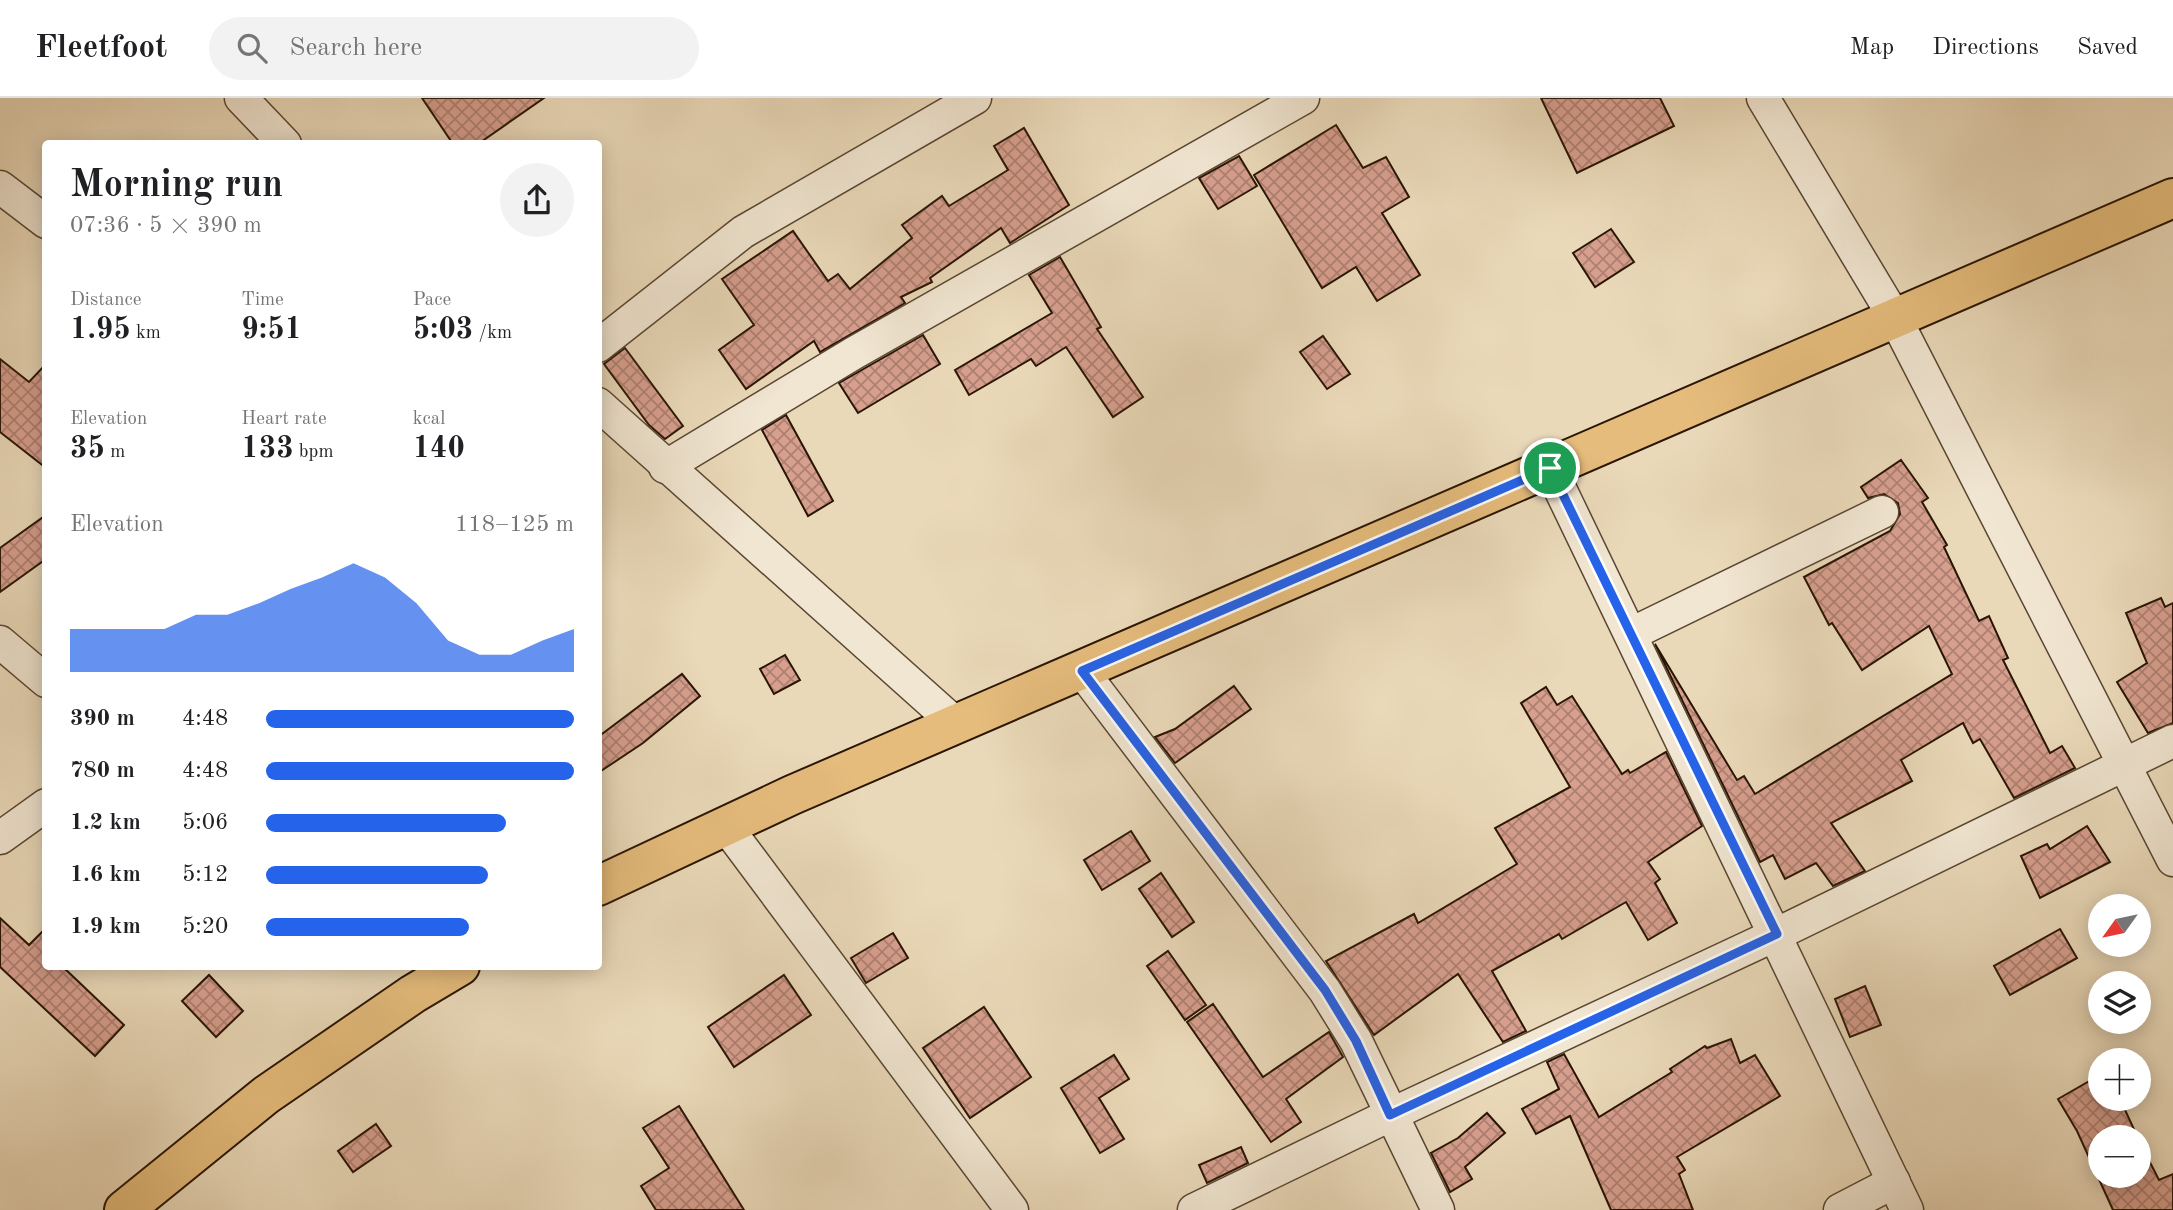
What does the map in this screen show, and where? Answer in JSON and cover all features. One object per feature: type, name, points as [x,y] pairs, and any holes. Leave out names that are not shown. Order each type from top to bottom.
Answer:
[{"type":"main road","points":[[602,884],[725,825],[2173,198]]},
{"type":"main road","points":[[124,1210],[267,1094],[412,994],[453,970]]},
{"type":"street","points":[[242,98],[276,121]]},
{"type":"street","points":[[602,343],[743,232],[975,98]]},
{"type":"street","points":[[665,467],[854,353],[1303,98]]},
{"type":"street","points":[[1763,98],[1895,318],[2173,860]]},
{"type":"street","points":[[0,187],[42,219]]},
{"type":"street","points":[[602,408],[665,467],[957,725]]},
{"type":"street","points":[[1550,468],[1901,1196],[1840,1210]]},
{"type":"street","points":[[1631,634],[1882,512]]},
{"type":"street","points":[[0,642],[42,678]]},
{"type":"street","points":[[1082,671],[1325,990],[1356,1041],[1438,1210]]},
{"type":"street","points":[[1194,1210],[1777,934],[2173,741]]},
{"type":"street","points":[[0,838],[42,807]]},
{"type":"street","points":[[725,825],[1013,1210]]},
{"type":"building","points":[[422,98],[544,98],[484,140],[450,140]]},
{"type":"building","points":[[1541,98],[1660,98],[1674,126],[1577,173]]},
{"type":"building","points":[[1336,125],[1363,168],[1386,157],[1409,197],[1382,213],[1420,275],[1377,301],[1356,267],[1322,288],[1254,175]]},
{"type":"building","points":[[1024,128],[1069,205],[1010,243],[1001,228],[930,278],[932,282],[901,297],[905,303],[820,352],[814,341],[746,389],[719,350],[754,325],[722,279],[793,231],[828,281],[838,274],[850,289],[912,238],[902,225],[942,196],[949,206],[1008,170],[994,146]]},
{"type":"building","points":[[1239,156],[1257,186],[1218,209],[1199,178]]},
{"type":"building","points":[[1611,229],[1634,262],[1595,287],[1573,253]]},
{"type":"building","points":[[1060,257],[1101,327],[1097,329],[1143,397],[1113,417],[1066,347],[1036,366],[1031,359],[969,395],[955,370],[1052,313],[1029,275]]},
{"type":"building","points":[[923,335],[940,364],[858,413],[839,383]]},
{"type":"building","points":[[1323,336],[1350,374],[1327,389],[1300,352]]},
{"type":"building","points":[[625,348],[683,426],[665,439],[649,425],[604,364]]},
{"type":"building","points":[[0,359],[29,382],[42,368],[42,465],[0,432]]},
{"type":"building","points":[[786,415],[833,501],[808,516],[762,430]]},
{"type":"building","points":[[1901,460],[1928,498],[1922,502],[1947,545],[1944,547],[1979,621],[1989,616],[2008,658],[2003,660],[2050,753],[2062,746],[2075,768],[2014,798],[1980,739],[1973,743],[1963,723],[1901,760],[1912,781],[1831,823],[1865,871],[1833,886],[1816,863],[1785,879],[1773,855],[1760,862],[1655,644],[1737,780],[1744,776],[1755,794],[1952,674],[1929,626],[1862,670],[1832,623],[1829,625],[1804,577],[1890,531],[1900,514],[1898,503],[1884,494],[1868,498],[1861,487]]},
{"type":"building","points":[[42,518],[42,562],[0,592],[0,548]]},
{"type":"building","points":[[2161,598],[2165,607],[2173,603],[2173,723],[2148,733],[2117,682],[2147,663],[2126,613]]},
{"type":"building","points":[[785,655],[800,680],[774,694],[760,669]]},
{"type":"building","points":[[682,674],[700,696],[643,743],[602,770],[602,734]]},
{"type":"building","points":[[1234,686],[1251,709],[1175,763],[1155,737],[1175,729]]},
{"type":"building","points":[[1546,687],[1557,705],[1572,696],[1622,774],[1628,770],[1630,773],[1666,752],[1702,826],[1648,862],[1660,879],[1655,883],[1677,923],[1648,940],[1626,902],[1562,939],[1559,934],[1492,971],[1526,1031],[1503,1042],[1458,974],[1374,1035],[1326,961],[1414,914],[1418,923],[1517,864],[1495,828],[1570,787],[1521,703]]},
{"type":"building","points":[[2087,826],[2110,862],[2040,898],[2021,856],[2047,844],[2050,849]]},
{"type":"building","points":[[1131,831],[1150,861],[1102,890],[1084,860]]},
{"type":"building","points":[[1161,873],[1194,922],[1172,937],[1139,889]]},
{"type":"building","points":[[0,918],[29,945],[42,932],[42,970],[66,970],[124,1025],[95,1056],[0,967]]},
{"type":"building","points":[[2060,929],[2077,958],[2010,995],[1994,966]]},
{"type":"building","points":[[893,933],[908,958],[866,983],[851,958]]},
{"type":"building","points":[[1168,951],[1206,1005],[1185,1020],[1147,966]]},
{"type":"building","points":[[209,975],[243,1011],[216,1037],[182,1001]]},
{"type":"building","points":[[784,975],[811,1015],[734,1067],[708,1027]]},
{"type":"building","points":[[1865,986],[1881,1025],[1850,1037],[1835,999]]},
{"type":"building","points":[[1213,1004],[1263,1077],[1329,1032],[1343,1057],[1286,1099],[1301,1122],[1271,1142],[1187,1022]]},
{"type":"building","points":[[984,1007],[1031,1077],[970,1118],[923,1048]]},
{"type":"building","points":[[1731,1039],[1740,1063],[1755,1055],[1780,1096],[1677,1157],[1685,1170],[1679,1174],[1693,1210],[1611,1210],[1570,1116],[1536,1134],[1522,1109],[1559,1089],[1547,1062],[1564,1054],[1599,1117],[1672,1072],[1670,1069],[1705,1046],[1707,1048]]},
{"type":"building","points":[[1114,1055],[1129,1079],[1099,1098],[1124,1139],[1100,1153],[1061,1088]]},
{"type":"building","points":[[2088,1082],[2088,1111],[2126,1111],[2132,1125],[2088,1125],[2088,1155],[2058,1099]]},
{"type":"building","points":[[679,1106],[744,1210],[656,1210],[641,1186],[669,1168],[643,1128]]},
{"type":"building","points":[[1487,1113],[1505,1133],[1465,1167],[1472,1179],[1450,1192],[1431,1153],[1458,1138]]},
{"type":"building","points":[[376,1124],[391,1146],[353,1172],[338,1151]]},
{"type":"building","points":[[1241,1147],[1248,1163],[1207,1183],[1199,1165]]},
{"type":"building","points":[[2151,1164],[2159,1180],[2173,1174],[2173,1210],[2113,1210],[2103,1188],[2151,1188]]},
{"type":"route","points":[[1550,468],[1777,934],[1390,1115],[1356,1041],[1325,990],[1082,671],[1550,468]]}]
